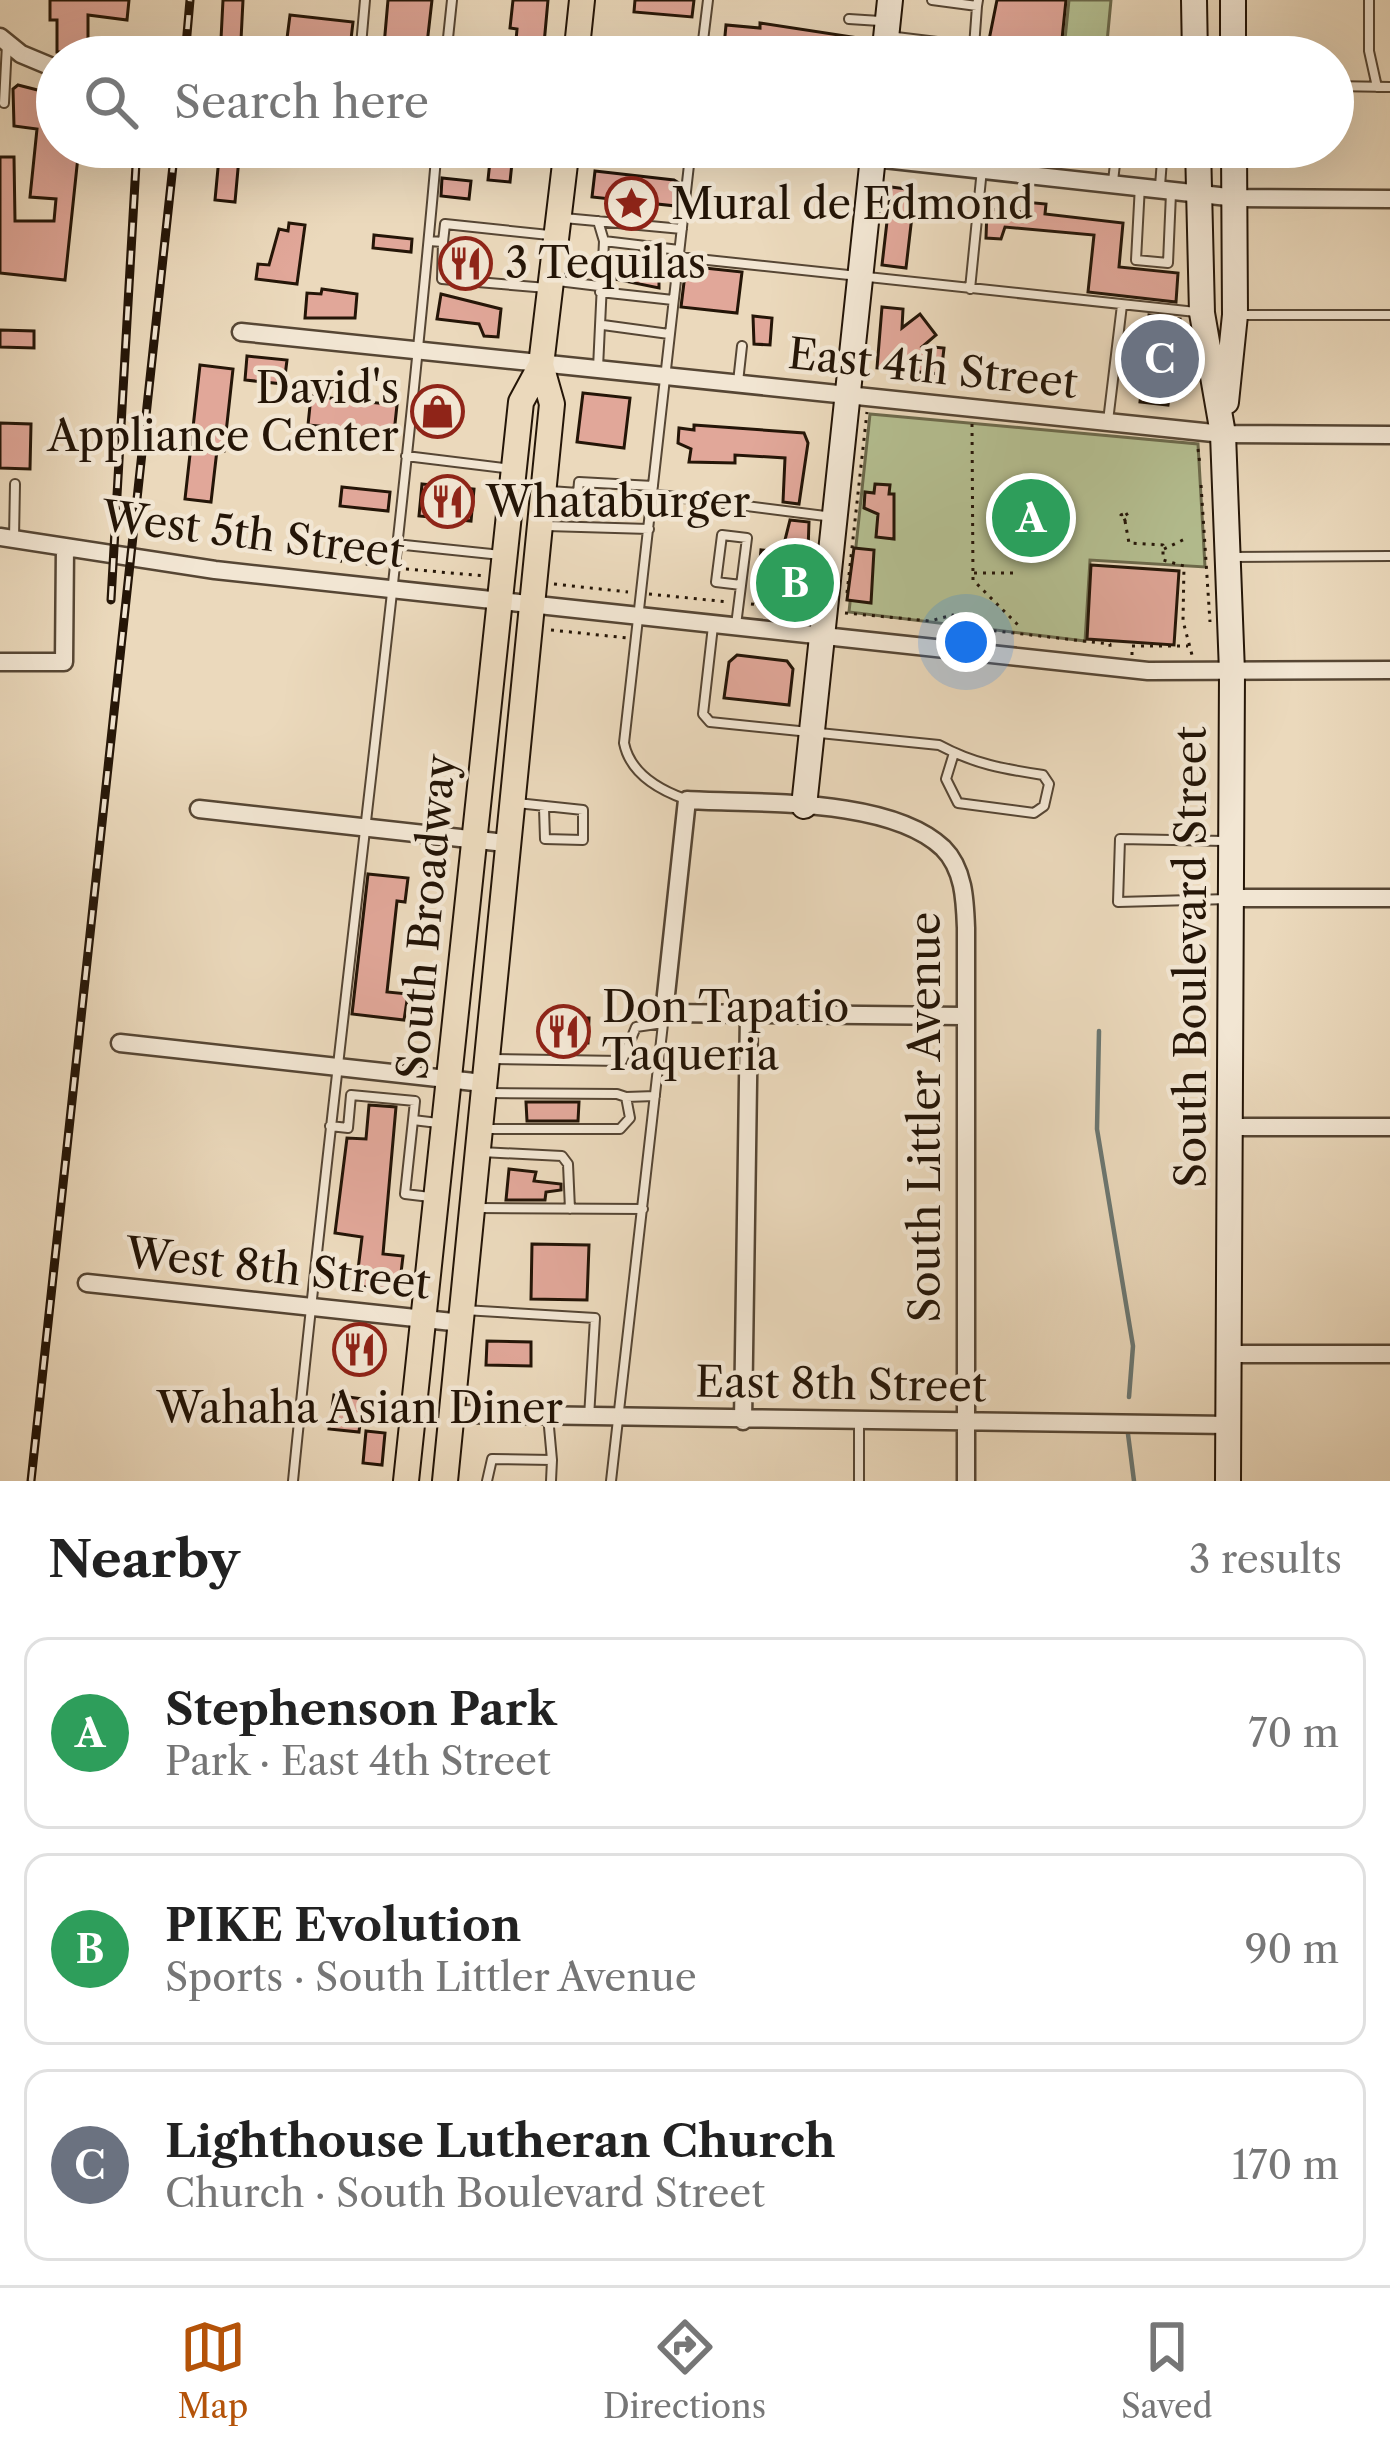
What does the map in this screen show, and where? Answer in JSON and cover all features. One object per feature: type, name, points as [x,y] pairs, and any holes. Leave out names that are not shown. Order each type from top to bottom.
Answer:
[{"type":"main road","points":[[578,36],[582,0]]},
{"type":"main road","points":[[1194,0],[1195,36]]},
{"type":"main road","points":[[1233,0],[1233,36]]},
{"type":"main road","name":"South Broadway","points":[[406,1481],[446,1124],[470,839],[521,401],[541,365],[565,168]]},
{"type":"main road","points":[[804,806],[831,624],[834,517],[858,402],[873,168]]},
{"type":"main road","name":"South Boulevard Street","points":[[1198,168],[1202,313],[1223,434],[1232,672],[1228,1481]]},
{"type":"main road","name":"South Boulevard Street","points":[[1223,434],[1234,315],[1235,168]]},
{"type":"main road","name":"South Broadway","points":[[445,1481],[509,802],[538,593],[539,525],[552,404],[541,365]]},
{"type":"street","points":[[4,40],[36,58]]},
{"type":"street","points":[[991,168],[1237,197],[1390,200]]},
{"type":"street","name":"East 4th Street","points":[[241,332],[738,383],[858,402],[1223,434],[1390,435]]},
{"type":"street","name":"West 5th Street","points":[[7,538],[390,589],[498,600],[538,593],[640,616],[713,625],[831,624],[1148,671],[1390,670]]},
{"type":"street","points":[[0,662],[64,662],[65,547]]},
{"type":"street","points":[[687,800],[663,1018],[964,1016]]},
{"type":"street","name":"South Littler Avenue","points":[[687,800],[804,806],[874,816],[918,832],[944,849],[964,896],[966,1481]]},
{"type":"street","points":[[199,809],[505,843]]},
{"type":"street","points":[[1231,898],[1390,898]]},
{"type":"street","points":[[743,1420],[749,1015]]},
{"type":"street","points":[[119,1043],[450,1080],[483,1078]]},
{"type":"street","points":[[1228,1127],[1390,1127]]},
{"type":"street","name":"West 8th Street","points":[[87,1283],[424,1320],[462,1317]]},
{"type":"street","points":[[1228,1354],[1390,1354]]},
{"type":"street","name":"East 8th Street","points":[[452,1414],[1228,1425]]},
{"type":"lane","points":[[362,36],[365,0]]},
{"type":"lane","points":[[448,36],[452,0]]},
{"type":"lane","points":[[704,36],[708,0]]},
{"type":"lane","points":[[932,0],[977,3],[975,36]]},
{"type":"lane","points":[[1369,0],[1369,51],[1377,87]]},
{"type":"lane","points":[[848,19],[887,29]]},
{"type":"lane","points":[[4,40],[4,103]]},
{"type":"lane","points":[[1354,86],[1390,87]]},
{"type":"lane","points":[[293,1481],[362,828],[419,352],[435,168]]},
{"type":"lane","points":[[687,800],[658,790],[627,760],[624,743],[689,168]]},
{"type":"lane","points":[[970,289],[982,168]]},
{"type":"lane","points":[[1113,181],[1115,168]]},
{"type":"lane","points":[[1140,184],[1136,260],[1168,263],[1165,168]]},
{"type":"lane","points":[[598,221],[604,241],[598,370]]},
{"type":"lane","points":[[674,300],[551,284],[442,279],[445,224],[558,227],[598,221],[682,229]]},
{"type":"lane","points":[[429,241],[443,242]]},
{"type":"lane","points":[[604,241],[863,278],[1202,313]]},
{"type":"lane","points":[[1108,422],[1122,304]]},
{"type":"lane","points":[[1234,315],[1390,315]]},
{"type":"lane","points":[[603,325],[669,334]]},
{"type":"lane","points":[[738,383],[742,346]]},
{"type":"lane","points":[[406,456],[514,469]]},
{"type":"lane","points":[[543,490],[578,493],[579,482],[834,517]]},
{"type":"lane","points":[[7,538],[15,484]]},
{"type":"lane","points":[[539,525],[649,530]]},
{"type":"lane","points":[[736,627],[747,538],[722,535],[716,581],[741,585]]},
{"type":"lane","points":[[395,544],[504,555]]},
{"type":"lane","points":[[1228,556],[1390,556]]},
{"type":"lane","points":[[713,625],[703,714],[710,722],[939,745],[975,765],[1043,775],[1049,784],[1044,806],[1034,813],[958,803],[946,779],[953,753]]},
{"type":"lane","points":[[509,802],[584,810],[583,840],[545,839],[544,808]]},
{"type":"lane","points":[[1231,898],[1118,902],[1120,839],[1232,841]]},
{"type":"lane","points":[[483,1078],[622,1061],[636,1027],[663,1018],[611,1481]]},
{"type":"lane","points":[[483,1078],[626,1097],[655,1096]]},
{"type":"lane","points":[[333,1093],[415,1101],[404,1194],[437,1198]]},
{"type":"lane","points":[[330,1126],[347,1128],[351,1095]]},
{"type":"lane","points":[[478,1140],[620,1129],[631,1118],[626,1097]]},
{"type":"lane","points":[[413,1120],[446,1124]]},
{"type":"lane","points":[[478,1140],[562,1156],[568,1165],[570,1209]]},
{"type":"lane","points":[[472,1208],[643,1209]]},
{"type":"lane","points":[[462,1317],[595,1318],[590,1417]]},
{"type":"lane","points":[[548,1416],[551,1481]]},
{"type":"lane","points":[[859,1481],[860,1420]]},
{"type":"lane","points":[[488,1481],[489,1462],[500,1456],[552,1460]]},
{"type":"path","points":[[831,624],[841,613],[858,402]]},
{"type":"path","points":[[972,416],[972,574],[976,584],[1022,629]]},
{"type":"path","points":[[1201,485],[1210,622]]},
{"type":"path","points":[[1124,521],[1127,541],[1163,550],[1185,539]]},
{"type":"path","points":[[1163,550],[1163,560],[1179,562],[1185,569],[1188,646],[1196,662]]},
{"type":"path","name":"West 5th Street","points":[[338,561],[486,577]]},
{"type":"path","points":[[972,574],[1018,574]]},
{"type":"path","points":[[538,593],[643,593],[814,610]]},
{"type":"path","points":[[857,614],[858,604]]},
{"type":"path","points":[[841,613],[930,621],[952,615],[952,626],[1022,629],[1069,642],[1110,644],[1109,654]]},
{"type":"path","points":[[831,624],[841,613]]},
{"type":"path","points":[[550,630],[622,638]]},
{"type":"path","points":[[1132,658],[1132,646],[1188,646]]},
{"type":"green space","points":[[1069,0],[1111,0],[1108,36],[1065,36]]},
{"type":"green space","points":[[870,414],[1198,444],[1205,567],[1090,560],[1085,641],[849,612]]},
{"type":"building","points":[[50,0],[129,0],[127,20],[88,15],[88,36],[57,36],[57,20],[50,20]]},
{"type":"building","points":[[223,0],[243,0],[241,36],[221,36]]},
{"type":"building","points":[[388,0],[432,0],[428,36],[385,36]]},
{"type":"building","points":[[513,0],[548,0],[545,36],[516,36],[517,29],[510,28]]},
{"type":"building","points":[[635,0],[694,0],[692,17],[634,12]]},
{"type":"building","points":[[997,0],[1066,0],[1062,36],[990,36]]},
{"type":"building","points":[[290,15],[353,22],[351,36],[287,36]]},
{"type":"building","points":[[760,23],[845,36],[725,36],[726,25],[760,28]]},
{"type":"building","points":[[18,85],[36,90],[36,129],[14,126],[13,89]]},
{"type":"building","points":[[36,139],[36,168],[77,168],[65,280],[0,273],[0,157],[14,157],[15,221],[54,221],[56,199],[30,197]]},
{"type":"building","points":[[218,168],[238,168],[235,202],[215,200]]},
{"type":"building","points":[[489,168],[511,168],[510,182],[488,180]]},
{"type":"building","points":[[595,171],[674,180],[679,183],[676,206],[592,197]]},
{"type":"building","points":[[442,178],[471,181],[469,199],[441,196]]},
{"type":"building","points":[[891,187],[915,190],[906,268],[882,265]]},
{"type":"building","points":[[1024,202],[1046,204],[1045,214],[1123,223],[1119,267],[1178,273],[1176,302],[1088,292],[1094,235],[1005,227],[1001,239],[986,238],[987,209],[1023,212]]},
{"type":"building","points":[[289,223],[305,225],[297,284],[256,279],[258,264],[269,265],[279,229],[288,231]]},
{"type":"building","points":[[374,235],[412,239],[411,252],[373,248]]},
{"type":"building","name":"3 Tequilas","points":[[451,246],[485,249],[483,274],[450,271]]},
{"type":"building","points":[[618,256],[659,260],[659,288],[615,279]]},
{"type":"building","points":[[686,266],[742,272],[737,313],[681,307]]},
{"type":"building","points":[[322,289],[357,294],[355,318],[305,318],[307,293],[321,294]]},
{"type":"building","points":[[441,294],[501,309],[498,337],[484,336],[479,324],[437,319]]},
{"type":"building","points":[[882,307],[903,309],[902,328],[920,314],[936,335],[923,346],[944,348],[941,374],[877,368]]},
{"type":"building","points":[[1149,315],[1180,319],[1168,405],[1140,402]]},
{"type":"building","points":[[753,316],[772,318],[770,345],[754,344]]},
{"type":"building","points":[[0,330],[34,331],[34,348],[0,347]]},
{"type":"building","points":[[247,356],[287,360],[284,384],[245,380]]},
{"type":"building","points":[[200,365],[233,369],[224,451],[217,450],[211,502],[185,499]]},
{"type":"building","points":[[429,390],[453,393],[449,433],[423,428]]},
{"type":"building","points":[[583,393],[630,398],[624,448],[577,442]]},
{"type":"building","points":[[311,396],[397,405],[394,433],[308,425]]},
{"type":"building","points":[[0,423],[31,424],[30,469],[0,468]]},
{"type":"building","points":[[694,425],[804,433],[808,443],[799,504],[783,502],[785,458],[735,455],[735,463],[689,462],[691,449],[678,443],[679,428],[694,430]]},
{"type":"building","name":"Whataburger","points":[[422,484],[474,489],[471,521],[419,516]]},
{"type":"building","points":[[875,484],[890,485],[889,494],[894,494],[894,539],[876,537],[878,514],[864,508],[865,492],[874,493]]},
{"type":"building","points":[[342,487],[390,492],[388,511],[340,506]]},
{"type":"building","points":[[790,520],[809,522],[806,608],[756,602],[761,550],[782,552]]},
{"type":"building","points":[[854,548],[874,550],[871,603],[847,600]]},
{"type":"building","points":[[1091,565],[1179,571],[1174,645],[1087,639]]},
{"type":"building","points":[[737,655],[787,661],[793,669],[789,705],[724,698],[729,662]]},
{"type":"building","points":[[368,874],[408,878],[405,902],[397,901],[387,992],[408,994],[404,1020],[352,1014]]},
{"type":"building","points":[[542,1018],[589,1018],[588,1043],[542,1043]]},
{"type":"building","points":[[526,1102],[579,1102],[578,1121],[527,1121]]},
{"type":"building","points":[[369,1105],[396,1107],[383,1254],[403,1256],[399,1290],[356,1286],[362,1237],[335,1233],[347,1138],[366,1139]]},
{"type":"building","points":[[509,1169],[536,1172],[534,1181],[561,1184],[561,1190],[546,1192],[545,1200],[506,1200]]},
{"type":"building","points":[[532,1244],[589,1245],[587,1300],[531,1299]]},
{"type":"building","name":"Wahaha Asian Diner","points":[[339,1336],[383,1340],[382,1359],[337,1357]]},
{"type":"building","points":[[487,1341],[531,1342],[531,1366],[486,1365]]},
{"type":"building","points":[[334,1395],[363,1399],[359,1432],[329,1429]]},
{"type":"building","points":[[366,1431],[385,1433],[382,1465],[363,1463]]},
{"type":"waterway","points":[[1099,1031],[1097,1129],[1133,1346],[1129,1397]]},
{"type":"waterway","points":[[1128,1434],[1134,1481]]},
{"type":"railway","points":[[187,36],[190,0]]},
{"type":"railway","points":[[111,600],[136,168]]},
{"type":"railway","points":[[31,1481],[173,168]]},
{"type":"place","name":"Mural de Edmond","points":[[632,204]]},
{"type":"place","name":"3 Tequilas","points":[[466,263]]},
{"type":"place","name":"Lighthouse Lutheran Church","points":[[1160,359]]},
{"type":"place","name":"David's Appliance Center","points":[[438,412]]},
{"type":"place","name":"Whataburger","points":[[447,502]]},
{"type":"place","name":"Stephenson Park","points":[[1031,518]]},
{"type":"place","name":"PIKE Evolution","points":[[795,583]]},
{"type":"place","name":"Don Tapatio Taqueria","points":[[563,1031]]},
{"type":"place","name":"Wahaha Asian Diner","points":[[360,1349]]}]
